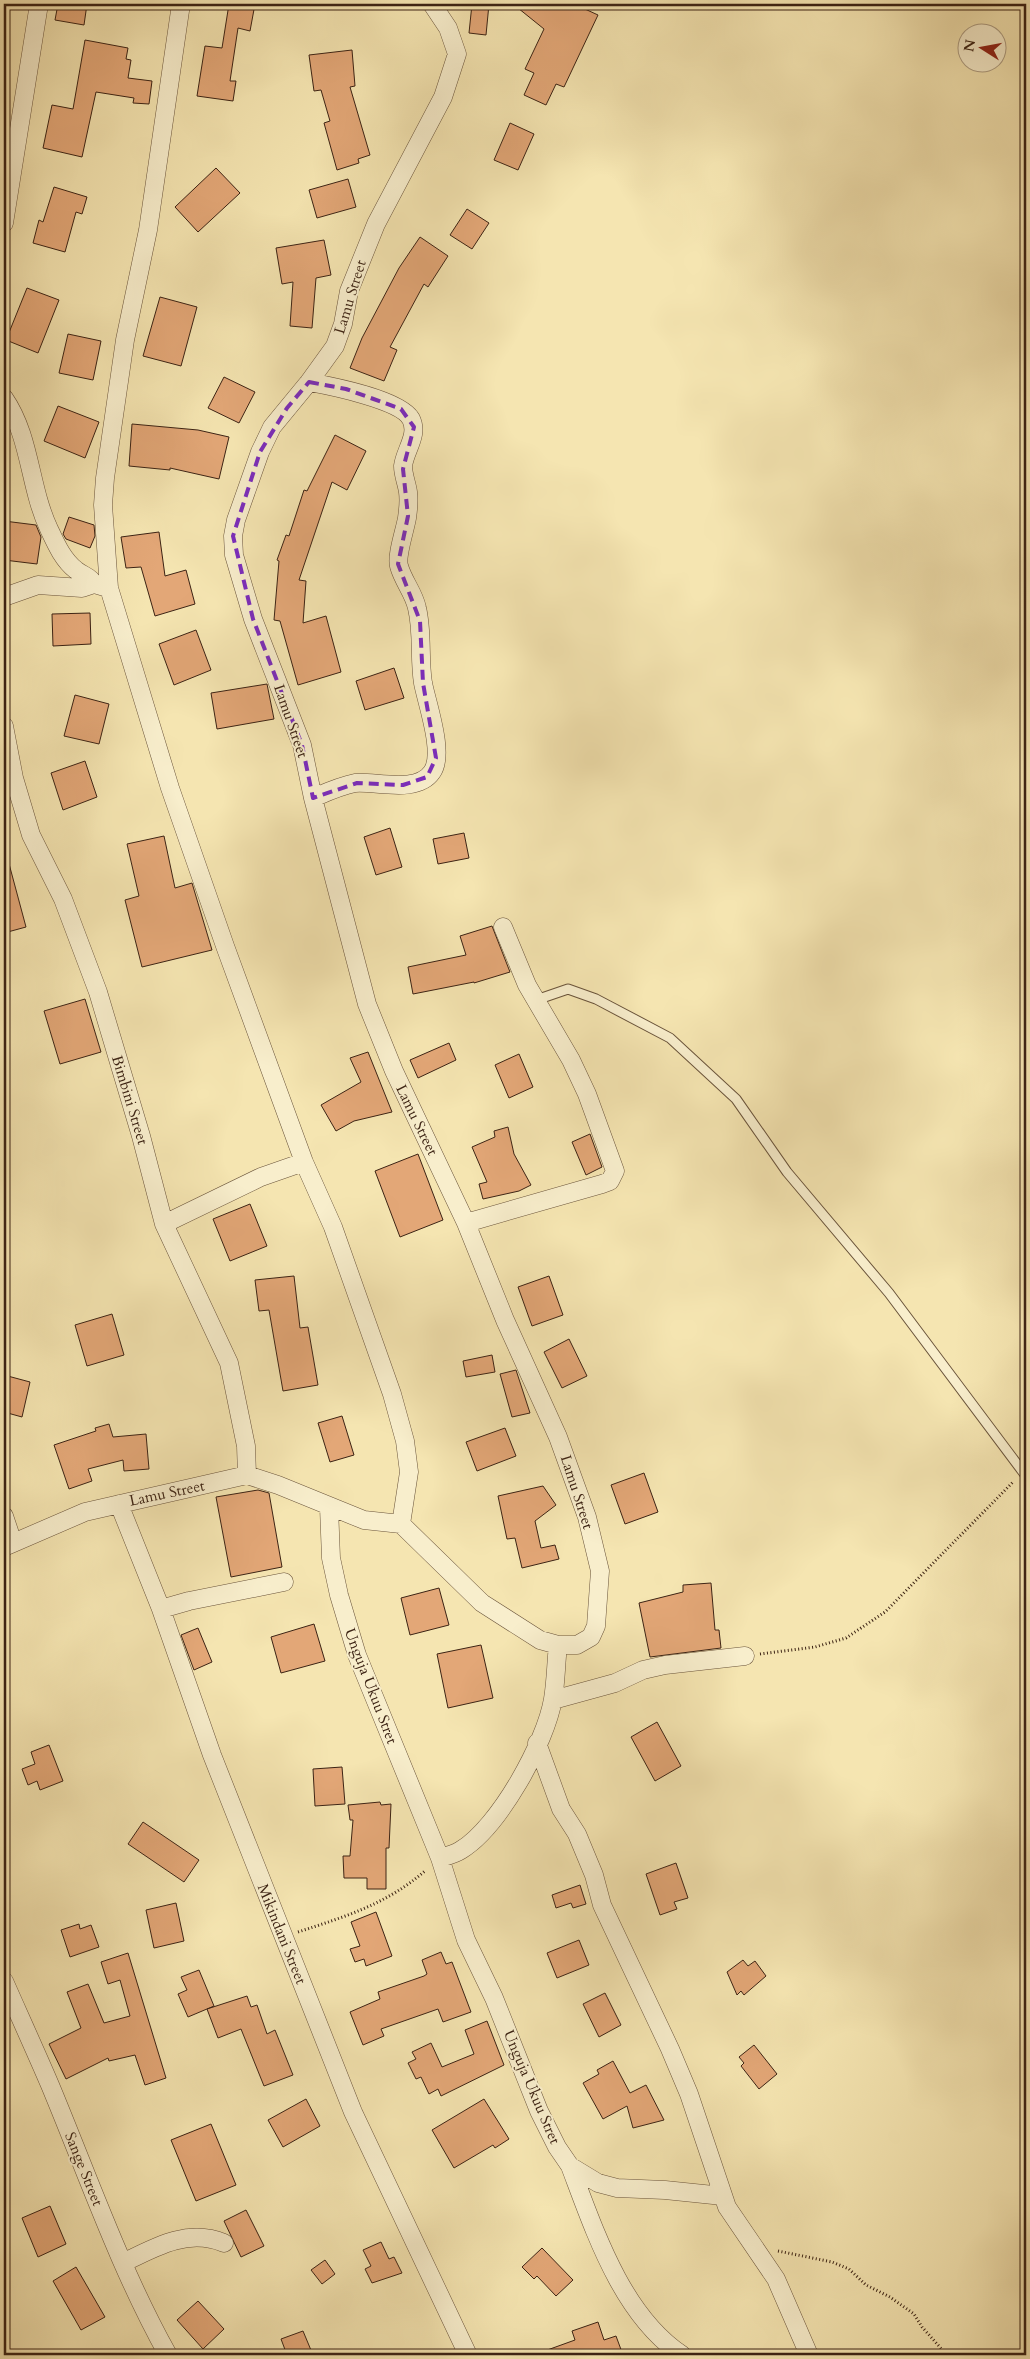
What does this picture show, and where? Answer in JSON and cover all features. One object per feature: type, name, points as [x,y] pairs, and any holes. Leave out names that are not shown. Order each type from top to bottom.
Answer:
[{"type":"street","points":[[4,223],[39,4]]},
{"type":"street","points":[[181,4],[148,230],[125,340],[105,478],[101,586],[225,946],[304,1162],[333,1227],[392,1394],[405,1441],[409,1472],[401,1524],[364,1520],[278,1485],[247,1475]]},
{"type":"street","name":"Lamu Street","points":[[401,1524],[482,1604],[540,1640],[558,1645],[577,1645],[591,1638],[596,1626],[599,1605],[600,1571],[587,1517],[558,1437],[505,1320],[466,1223],[394,1071],[367,1004],[313,798],[302,745],[253,619],[234,554],[233,536],[252,472],[272,427],[310,382],[335,346],[343,324],[349,290],[369,239],[443,97],[457,54],[448,28],[432,4]]},
{"type":"street","points":[[310,382],[346,389],[401,409],[410,418],[414,427],[412,442],[406,450],[403,469],[408,491],[408,516],[398,564],[417,606],[423,683],[434,734],[436,758],[433,771],[427,777],[416,781],[386,786],[357,783],[340,786],[313,798]]},
{"type":"street","points":[[4,398],[25,441],[48,526],[61,554],[76,570],[101,586]]},
{"type":"street","points":[[4,598],[38,585],[82,588],[101,586]]},
{"type":"street","name":"Bimbini Street","points":[[4,726],[14,778],[31,835],[66,908],[98,992],[146,1155],[164,1224],[228,1363],[246,1446],[247,1475]]},
{"type":"street","points":[[466,1223],[602,1184],[614,1176],[616,1171],[587,1094],[571,1060],[536,1000],[503,927]]},
{"type":"street","points":[[164,1224],[261,1177],[304,1162]]},
{"type":"street","name":"Lamu Street","points":[[9,1545],[84,1512],[247,1475]]},
{"type":"street","name":"Mikindani Street","points":[[119,1504],[162,1609],[212,1756],[353,2112],[468,2355]]},
{"type":"street","name":"Unguja Ukuu Stret","points":[[329,1507],[331,1558],[339,1595],[357,1655],[440,1858],[466,1940],[494,1998],[539,2111],[557,2147],[570,2166],[598,2183],[617,2188],[665,2190],[723,2196]]},
{"type":"street","points":[[4,1516],[9,1545]]},
{"type":"street","points":[[162,1609],[189,1601],[284,1582]]},
{"type":"street","points":[[440,1858],[460,1851],[472,1842],[508,1801],[537,1743],[553,1700],[558,1645]]},
{"type":"street","points":[[553,1700],[615,1683],[644,1670],[665,1665],[744,1656]]},
{"type":"street","points":[[537,1743],[561,1809],[577,1834],[594,1875],[602,1906],[678,2067],[727,2207],[776,2279],[809,2355]]},
{"type":"street","name":"Sange Street","points":[[4,1981],[50,2084],[123,2264],[149,2320],[168,2355]]},
{"type":"street","points":[[570,2166],[585,2207],[630,2301],[667,2345],[682,2355]]},
{"type":"street","points":[[123,2264],[149,2250],[189,2236],[210,2237],[224,2243]]},
{"type":"lane","points":[[536,1000],[568,989],[596,1000],[670,1038],[736,1099],[788,1172],[889,1293],[1025,1474]]},
{"type":"path","points":[[744,1656],[815,1647],[846,1638],[885,1612],[1025,1474]]},
{"type":"path","points":[[283,1937],[328,1923],[394,1895],[440,1858]]},
{"type":"path","points":[[754,2246],[832,2262],[849,2269],[866,2285],[898,2302],[914,2314],[922,2327],[947,2355]]},
{"type":"highlighted area","points":[[309,382],[346,389],[401,409],[414,427],[403,469],[408,516],[398,564],[420,621],[423,683],[436,758],[427,777],[403,785],[357,783],[313,798],[302,745],[253,619],[233,536],[260,452],[287,408]]},
{"type":"building","points":[[58,4],[87,4],[84,25],[55,20]]},
{"type":"building","points":[[229,4],[255,4],[250,31],[238,28],[230,81],[236,81],[233,101],[197,96],[205,46],[222,48]]},
{"type":"building","points":[[472,4],[489,4],[486,35],[469,33]]},
{"type":"building","points":[[513,4],[574,4],[598,15],[564,87],[556,84],[546,105],[524,95],[534,73],[525,69],[544,29]]},
{"type":"building","points":[[85,40],[128,48],[126,59],[131,60],[128,78],[152,81],[149,104],[133,103],[134,98],[96,92],[82,157],[43,148],[52,105],[73,109]]},
{"type":"building","points":[[352,50],[355,86],[350,87],[370,155],[358,159],[359,163],[337,170],[324,123],[330,121],[321,90],[314,91],[309,55]]},
{"type":"building","points":[[510,123],[534,134],[518,170],[494,160]]},
{"type":"building","points":[[216,168],[240,193],[198,232],[175,207]]},
{"type":"building","points":[[348,179],[356,207],[317,218],[309,190]]},
{"type":"building","points":[[54,187],[87,197],[82,214],[76,212],[65,252],[33,243],[39,220],[43,222]]},
{"type":"building","points":[[467,209],[489,223],[472,249],[450,235]]},
{"type":"building","points":[[420,237],[448,256],[428,287],[424,284],[390,347],[397,350],[384,381],[350,368],[362,338],[399,268]]},
{"type":"building","points":[[324,240],[331,275],[316,278],[312,328],[290,326],[293,282],[282,284],[276,248]]},
{"type":"building","points":[[27,288],[59,300],[38,353],[6,340]]},
{"type":"building","points":[[160,297],[197,307],[181,366],[143,356]]},
{"type":"building","points":[[68,334],[101,341],[93,380],[59,373]]},
{"type":"building","points":[[224,377],[255,392],[239,423],[208,408]]},
{"type":"building","points":[[58,406],[99,422],[85,458],[44,441]]},
{"type":"building","points":[[132,424],[198,430],[229,437],[219,479],[170,468],[170,470],[129,466]]},
{"type":"building","points":[[335,435],[366,451],[347,490],[332,482],[299,580],[306,581],[303,623],[326,616],[341,672],[298,685],[280,621],[274,620],[279,561],[277,560],[286,535],[289,536],[304,490],[307,491]]},
{"type":"building","points":[[69,517],[94,525],[95,536],[90,548],[66,539],[63,534]]},
{"type":"building","points":[[4,521],[36,525],[41,537],[37,564],[4,560]]},
{"type":"building","points":[[159,532],[165,576],[186,570],[195,604],[155,616],[141,567],[126,568],[121,537]]},
{"type":"building","points":[[90,613],[91,644],[53,646],[52,614]]},
{"type":"building","points":[[196,630],[211,670],[174,685],[159,644]]},
{"type":"building","points":[[394,668],[404,698],[365,710],[356,681]]},
{"type":"building","points":[[267,684],[274,719],[217,729],[211,693]]},
{"type":"building","points":[[75,695],[109,704],[99,744],[64,736]]},
{"type":"building","points":[[85,761],[97,797],[63,810],[51,773]]},
{"type":"building","points":[[390,828],[402,867],[376,875],[364,837]]},
{"type":"building","points":[[464,833],[469,858],[438,864],[433,839]]},
{"type":"building","points":[[164,836],[175,888],[192,883],[212,950],[142,967],[125,900],[139,896],[127,844]]},
{"type":"building","points":[[8,860],[26,927],[4,933],[4,861]]},
{"type":"building","points":[[492,926],[510,972],[474,983],[413,994],[408,967],[466,955],[460,936]]},
{"type":"building","points":[[85,999],[101,1052],[60,1064],[44,1011]]},
{"type":"building","points":[[449,1043],[456,1060],[418,1078],[410,1060]]},
{"type":"building","points":[[368,1052],[392,1112],[354,1121],[336,1131],[321,1105],[361,1082],[350,1058]]},
{"type":"building","points":[[519,1054],[533,1087],[509,1098],[495,1065]]},
{"type":"building","points":[[508,1127],[514,1154],[531,1185],[519,1191],[483,1199],[479,1184],[487,1182],[472,1147],[495,1137],[494,1131]]},
{"type":"building","points":[[590,1134],[602,1167],[586,1175],[572,1142]]},
{"type":"building","points":[[418,1154],[443,1220],[400,1237],[375,1171]]},
{"type":"building","points":[[250,1204],[267,1246],[230,1261],[213,1219]]},
{"type":"building","points":[[294,1276],[300,1328],[308,1327],[318,1385],[283,1391],[269,1310],[259,1311],[255,1280]]},
{"type":"building","points":[[549,1276],[563,1315],[532,1326],[518,1287]]},
{"type":"building","points":[[112,1314],[124,1355],[87,1366],[75,1325]]},
{"type":"building","points":[[569,1339],[587,1376],[562,1388],[544,1352]]},
{"type":"building","points":[[492,1355],[495,1372],[466,1377],[463,1361]]},
{"type":"building","points":[[516,1370],[530,1413],[512,1417],[500,1374]]},
{"type":"building","points":[[4,1375],[30,1382],[22,1417],[4,1412]]},
{"type":"building","points":[[342,1416],[354,1455],[330,1462],[318,1423]]},
{"type":"building","points":[[109,1424],[113,1437],[146,1434],[149,1469],[124,1471],[123,1460],[88,1469],[92,1481],[69,1489],[54,1445],[96,1431],[95,1428]]},
{"type":"building","points":[[505,1428],[516,1456],[477,1471],[466,1442]]},
{"type":"building","points":[[644,1473],[658,1512],[625,1524],[611,1485]]},
{"type":"building","points":[[543,1486],[556,1505],[535,1521],[541,1548],[555,1545],[559,1559],[522,1568],[515,1538],[507,1539],[498,1496]]},
{"type":"building","points":[[258,1490],[269,1493],[282,1567],[231,1577],[216,1497]]},
{"type":"building","points":[[711,1583],[715,1630],[719,1630],[721,1648],[650,1657],[639,1603],[683,1592],[683,1585]]},
{"type":"building","points":[[439,1588],[449,1625],[410,1635],[401,1598]]},
{"type":"building","points":[[314,1624],[325,1661],[281,1673],[271,1637]]},
{"type":"building","points":[[198,1628],[212,1662],[194,1670],[181,1635]]},
{"type":"building","points":[[481,1645],[493,1698],[448,1708],[437,1654]]},
{"type":"building","points":[[657,1722],[681,1766],[655,1781],[631,1737]]},
{"type":"building","points":[[49,1745],[63,1781],[40,1790],[37,1781],[28,1785],[22,1769],[35,1764],[31,1752]]},
{"type":"building","points":[[342,1767],[345,1804],[315,1806],[313,1769]]},
{"type":"building","points":[[380,1802],[381,1805],[391,1804],[389,1848],[386,1848],[386,1889],[367,1889],[367,1878],[344,1878],[343,1856],[350,1856],[353,1820],[350,1820],[348,1805]]},
{"type":"building","points":[[143,1822],[199,1860],[184,1882],[128,1844]]},
{"type":"building","points":[[676,1863],[688,1898],[674,1902],[677,1909],[660,1915],[646,1874]]},
{"type":"building","points":[[580,1885],[586,1904],[573,1908],[571,1903],[556,1908],[552,1895]]},
{"type":"building","points":[[176,1903],[184,1941],[154,1948],[146,1910]]},
{"type":"building","points":[[376,1912],[392,1956],[366,1966],[364,1959],[355,1962],[350,1949],[360,1946],[351,1922]]},
{"type":"building","points":[[79,1924],[80,1929],[91,1925],[99,1947],[70,1957],[61,1930]]},
{"type":"building","points":[[579,1940],[589,1965],[557,1978],[547,1953]]},
{"type":"building","points":[[441,1952],[446,1964],[452,1962],[471,2012],[443,2022],[438,2009],[381,2029],[384,2036],[363,2045],[350,2012],[380,1999],[378,1992],[424,1976],[427,1974],[422,1960]]},
{"type":"building","points":[[128,1953],[166,2078],[145,2085],[135,2055],[109,2061],[108,2058],[66,2079],[49,2044],[81,2028],[67,1992],[88,1984],[104,2023],[130,2016],[120,1980],[108,1984],[101,1962]]},
{"type":"building","points":[[743,1960],[748,1966],[755,1961],[766,1976],[744,1995],[741,1991],[737,1995],[727,1972]]},
{"type":"building","points":[[199,1970],[214,2006],[188,2017],[178,1994],[187,1990],[181,1977]]},
{"type":"building","points":[[605,1993],[621,2025],[599,2037],[583,2004]]},
{"type":"building","points":[[247,1996],[251,2007],[257,2005],[267,2034],[275,2030],[293,2075],[264,2086],[241,2029],[218,2038],[207,2009]]},
{"type":"building","points":[[487,2021],[504,2065],[441,2096],[438,2089],[429,2094],[421,2077],[416,2079],[408,2063],[416,2059],[412,2052],[431,2043],[442,2067],[474,2054],[465,2030]]},
{"type":"building","points":[[754,2045],[777,2074],[759,2089],[741,2066],[744,2063],[739,2057]]},
{"type":"building","points":[[613,2061],[630,2093],[646,2085],[664,2120],[633,2128],[627,2106],[603,2119],[583,2083],[599,2074],[597,2070]]},
{"type":"building","points":[[306,2099],[320,2126],[283,2147],[268,2120]]},
{"type":"building","points":[[484,2099],[509,2139],[495,2148],[493,2145],[454,2168],[432,2130]]},
{"type":"building","points":[[211,2124],[236,2185],[196,2201],[171,2140]]},
{"type":"building","points":[[50,2206],[66,2244],[38,2257],[22,2218]]},
{"type":"building","points":[[246,2210],[264,2246],[241,2257],[224,2221]]},
{"type":"building","points":[[381,2242],[389,2259],[394,2257],[402,2273],[372,2283],[365,2269],[371,2266],[363,2250]]},
{"type":"building","points":[[542,2248],[573,2280],[556,2296],[537,2276],[534,2279],[522,2267]]},
{"type":"building","points":[[325,2260],[335,2274],[322,2284],[311,2270]]},
{"type":"building","points":[[76,2267],[105,2317],[81,2330],[53,2281]]},
{"type":"building","points":[[198,2301],[224,2329],[203,2349],[177,2320]]},
{"type":"building","points":[[598,2322],[604,2340],[616,2336],[623,2355],[539,2355],[539,2353],[575,2340],[572,2331]]},
{"type":"building","points":[[303,2331],[313,2355],[287,2355],[281,2339]]}]
